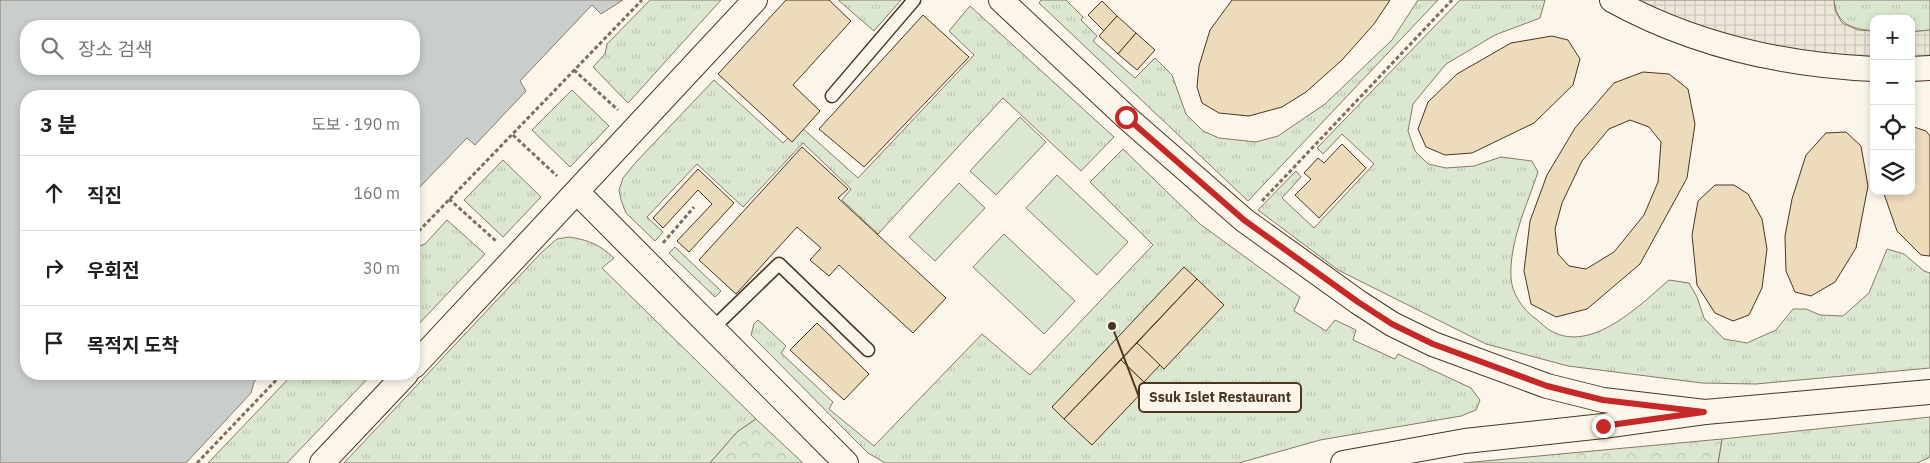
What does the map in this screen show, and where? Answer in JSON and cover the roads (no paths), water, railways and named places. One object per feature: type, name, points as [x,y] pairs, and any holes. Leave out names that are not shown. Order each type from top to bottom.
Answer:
[{"type":"street","points":[[420,360],[755,0]]},
{"type":"street","points":[[1612,0],[1641,16],[1684,33],[1765,57],[1837,67],[1870,69]]},
{"type":"street","points":[[1008,2],[1126,117],[1244,220],[1358,302],[1392,324],[1433,344],[1547,386],[1603,400],[1704,412]]},
{"type":"street","points":[[1915,69],[1930,68]]},
{"type":"street","points":[[577,192],[846,463]]},
{"type":"street","points":[[322,463],[400,380]]},
{"type":"street","points":[[1343,463],[1466,441],[1603,426],[1704,412],[1930,392]]},
{"type":"lane","points":[[832,96],[914,0]]},
{"type":"lane","points":[[712,329],[779,264],[868,350]]},
{"type":"place","name":"Ssuk Islet Restaurant","points":[[1112,326]]}]
